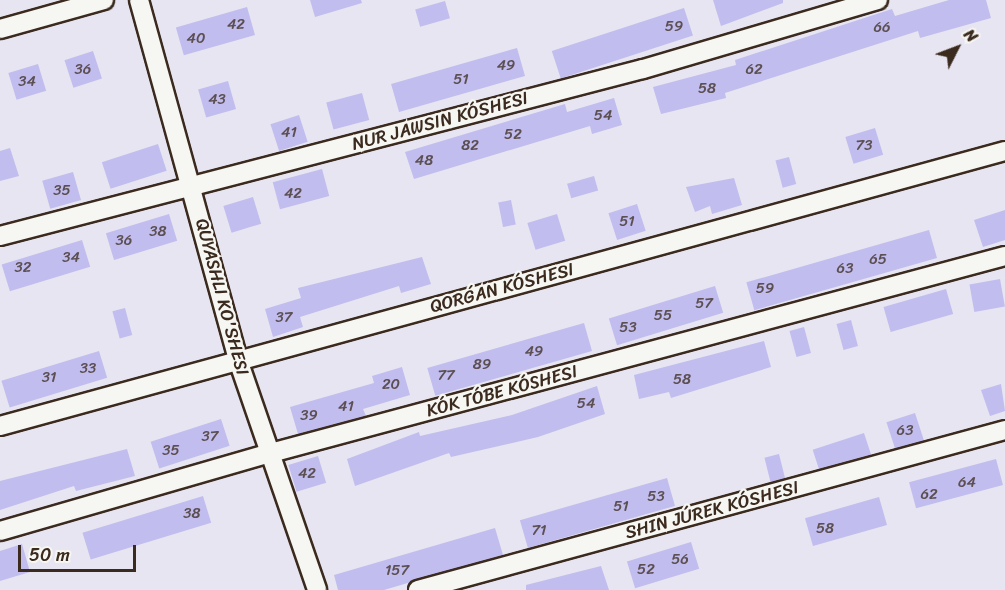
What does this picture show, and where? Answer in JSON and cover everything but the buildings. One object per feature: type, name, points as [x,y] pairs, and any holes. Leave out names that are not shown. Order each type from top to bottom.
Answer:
[{"type":"street","points":[[0,29],[104,0]]},
{"type":"street","name":"QUYASHLI KO'SHESI","points":[[139,0],[238,360],[267,454],[317,590]]},
{"type":"street","points":[[0,236],[642,69],[878,0]]},
{"type":"street","name":"QORǴAN KÓSHESI","points":[[0,426],[1005,151]]},
{"type":"street","name":"KÓK TÓBE KÓSHESI","points":[[0,531],[267,454],[1005,256]]},
{"type":"street","points":[[418,590],[1005,429]]}]
